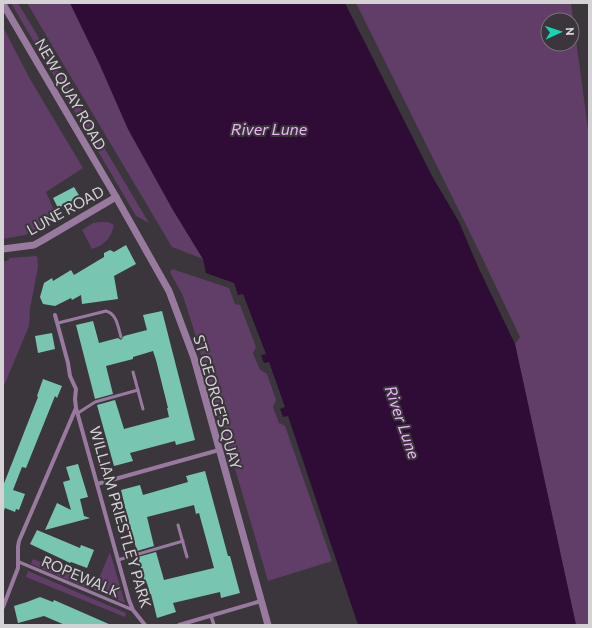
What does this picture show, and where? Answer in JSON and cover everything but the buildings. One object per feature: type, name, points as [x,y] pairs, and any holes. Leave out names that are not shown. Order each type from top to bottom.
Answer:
[{"type":"street","name":"NEW QUAY ROAD","points":[[3,4],[116,197]]},
{"type":"street","name":"LUNE ROAD","points":[[3,250],[34,244],[43,240],[116,197]]},
{"type":"street","name":"ST GEORGE'S QUAY","points":[[116,197],[169,292],[194,358],[268,625]]},
{"type":"street","points":[[3,607],[16,575],[19,562],[19,541],[76,408],[76,389],[68,370],[68,363],[55,315]]},
{"type":"street","name":"WILLIAM PRIESTLEY PARK","points":[[76,408],[133,610],[145,625]]},
{"type":"street","points":[[97,484],[219,450]]},
{"type":"street","name":"ROPEWALK","points":[[19,562],[133,610]]},
{"type":"street","points":[[179,625],[261,601]]},
{"type":"street","points":[[211,616],[214,625]]},
{"type":"lane","points":[[58,323],[106,311],[111,312],[115,316],[121,337]]},
{"type":"lane","points":[[133,372],[142,409]]},
{"type":"lane","points":[[78,413],[95,402],[138,390]]},
{"type":"lane","points":[[178,525],[187,557]]},
{"type":"lane","points":[[118,560],[183,541]]},
{"type":"shaded area","points":[[11,3],[18,3],[149,223],[136,216]]},
{"type":"shaded area","points":[[27,3],[70,3],[99,63],[128,129],[173,210],[203,259],[172,247]]},
{"type":"shaded area","points":[[356,3],[571,3],[572,12],[540,12],[540,52],[578,52],[589,136],[589,625],[576,625],[515,344],[520,337]]},
{"type":"shaded area","points":[[3,27],[30,79],[83,168],[46,192],[57,217],[25,235],[3,239]]},
{"type":"shaded area","points":[[108,222],[114,225],[113,230],[104,243],[92,249],[82,230],[93,223]]},
{"type":"shaded area","points":[[37,256],[38,267],[30,309],[29,326],[3,388],[3,262],[9,260],[9,258]]},
{"type":"shaded area","points":[[172,269],[229,288],[235,304],[240,305],[256,347],[253,353],[260,370],[267,374],[276,400],[273,407],[279,423],[285,426],[332,561],[268,581],[193,327],[183,296],[170,272]]},
{"type":"shaded area","points":[[110,552],[125,603],[94,590]]},
{"type":"shaded area","points":[[33,559],[92,582],[89,589],[31,564]]},
{"type":"shaded area","points":[[28,571],[126,613],[125,617],[26,577]]},
{"type":"water","name":"River Lune","points":[[70,3],[345,3],[432,176],[459,222],[479,269],[515,344],[576,625],[358,625],[288,416],[283,417],[280,409],[285,407],[269,362],[264,363],[261,355],[266,354],[243,294],[238,295],[234,283],[206,273],[203,259],[173,210],[128,129],[99,63]]}]
